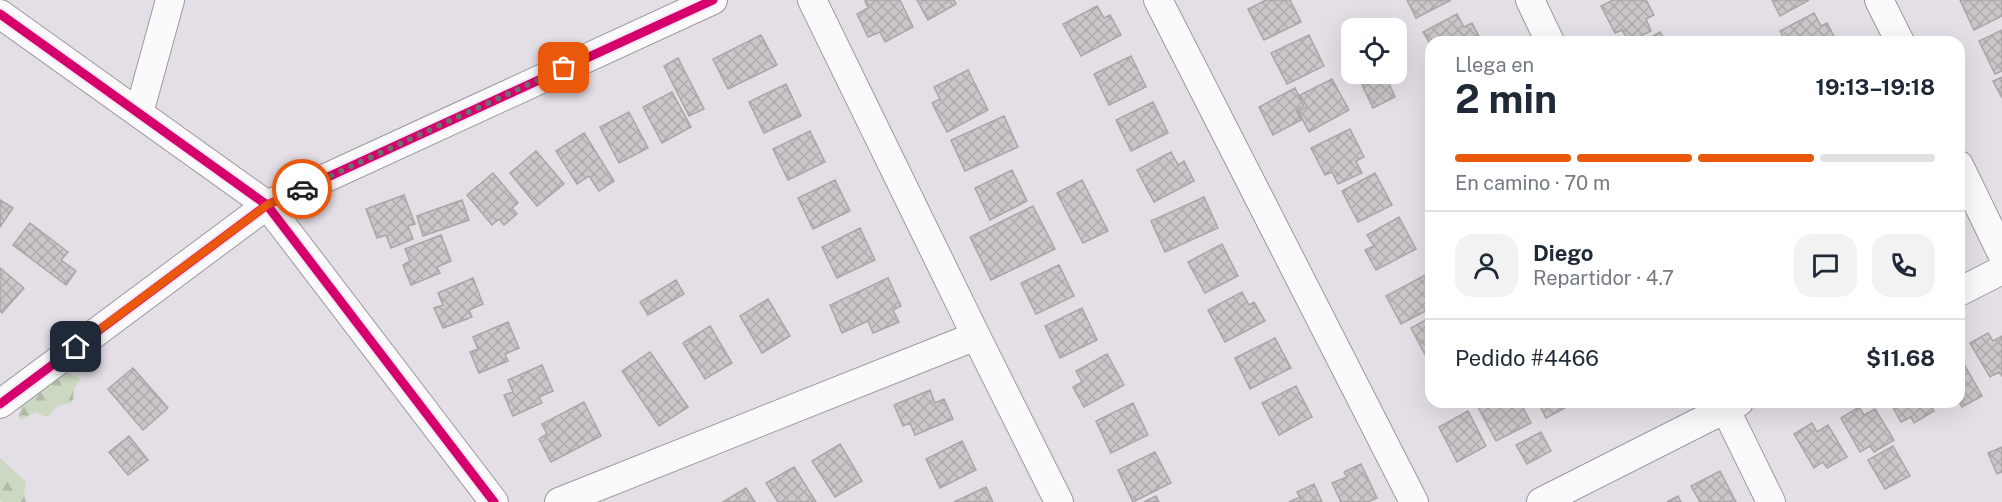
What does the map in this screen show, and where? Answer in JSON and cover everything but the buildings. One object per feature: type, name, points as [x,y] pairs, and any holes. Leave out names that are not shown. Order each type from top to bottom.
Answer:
[{"type":"street","points":[[139,113],[170,0]]},
{"type":"street","points":[[0,404],[267,205],[713,0]]},
{"type":"street","points":[[812,0],[975,336],[1059,502]]},
{"type":"street","points":[[1158,0],[1414,502]]},
{"type":"street","points":[[1530,0],[1547,36]]},
{"type":"street","points":[[1879,0],[1897,36]]},
{"type":"street","points":[[0,14],[267,205],[494,502]]},
{"type":"street","points":[[1965,177],[2002,254]]},
{"type":"street","points":[[1965,288],[2002,270]]},
{"type":"street","points":[[559,502],[975,336]]},
{"type":"street","points":[[1541,502],[1721,408]]},
{"type":"street","points":[[1731,408],[1771,502]]},
{"type":"green space","points":[[64,370],[81,379],[74,388],[73,400],[69,404],[58,405],[46,417],[35,412],[21,420],[18,416],[21,410],[18,400]]},
{"type":"green space","points":[[0,458],[26,482],[24,494],[26,502],[2,502],[0,500]]},
{"type":"cycle path","points":[[0,404],[267,205],[713,0]]},
{"type":"cycle path","points":[[0,14],[267,205],[494,502]]},
{"type":"way so far","points":[[302,189],[564,68]]},
{"type":"route","points":[[76,347],[267,205],[302,189]]}]
